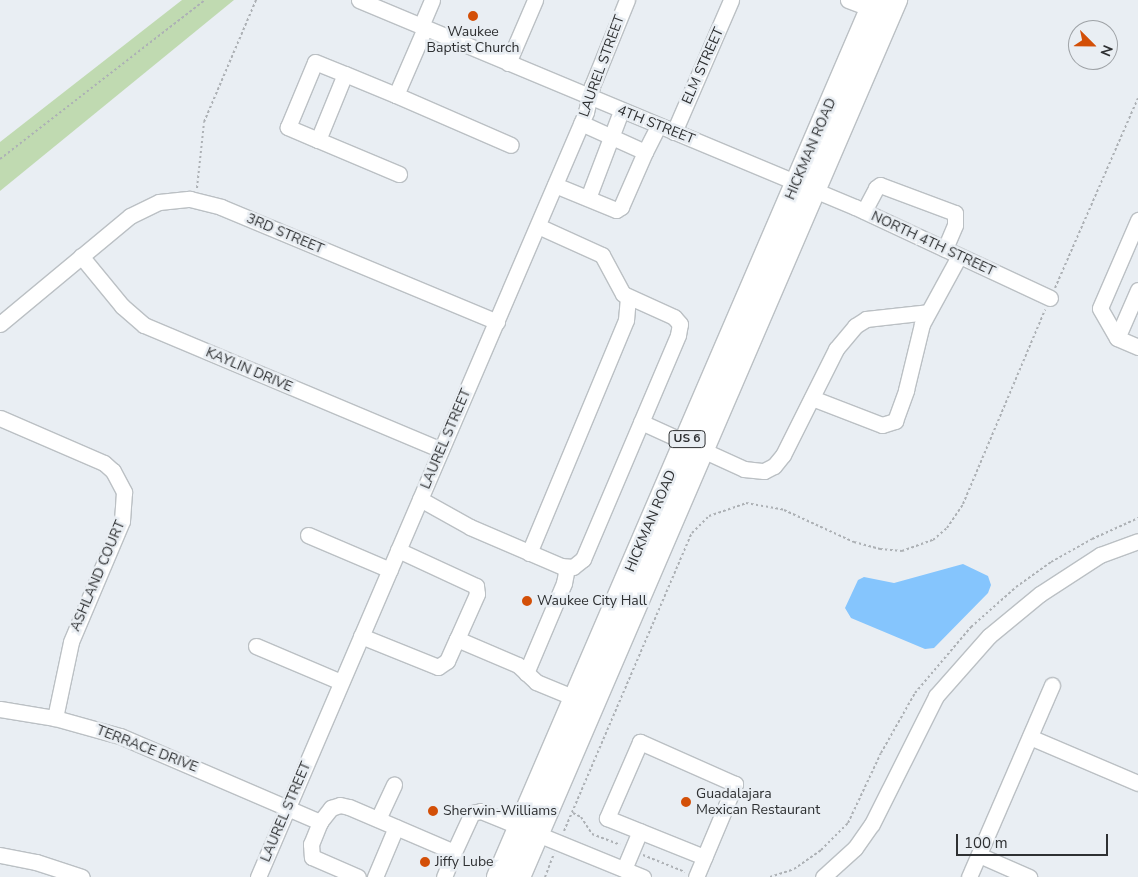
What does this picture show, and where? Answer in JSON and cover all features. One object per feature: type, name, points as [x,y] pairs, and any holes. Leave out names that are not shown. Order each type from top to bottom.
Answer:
[{"type":"highway","name":"HICKMAN ROAD","points":[[498,877],[529,830],[883,6]]},
{"type":"highway","name":"HICKMAN ROAD","points":[[519,877],[529,830],[575,698],[694,444]]},
{"type":"street","name":"4TH STREET","points":[[359,0],[806,187]]},
{"type":"street","points":[[396,95],[432,0]]},
{"type":"street","points":[[508,63],[534,0]]},
{"type":"street","name":"LAUREL STREET","points":[[258,877],[556,185],[592,99],[592,86],[627,0]]},
{"type":"street","name":"ELM STREET","points":[[674,132],[732,0]]},
{"type":"street","points":[[848,0],[883,6]]},
{"type":"street","points":[[399,174],[288,127],[315,62],[511,145]]},
{"type":"street","points":[[318,140],[345,74]]},
{"type":"street","points":[[588,198],[604,157],[609,135],[621,111]]},
{"type":"street","points":[[581,123],[646,152]]},
{"type":"street","points":[[556,185],[616,210],[621,207],[658,126]]},
{"type":"street","points":[[864,211],[876,188],[880,185],[955,213],[955,225],[945,249]]},
{"type":"street","name":"NORTH 4TH STREET","points":[[806,187],[864,211],[1050,298]]},
{"type":"street","name":"3RD STREET","points":[[0,324],[81,256],[144,208],[173,200],[196,200],[221,207],[496,322]]},
{"type":"street","points":[[1138,220],[1100,308],[1117,338],[1138,347]]},
{"type":"street","points":[[420,499],[470,527],[567,568],[579,565],[583,559],[678,335],[680,324],[674,317],[628,298],[618,287],[602,256],[538,226]]},
{"type":"street","name":"KAYLIN DRIVE","points":[[81,256],[122,306],[144,325],[441,450]]},
{"type":"street","points":[[812,398],[882,425],[895,421],[928,312],[959,256]]},
{"type":"street","points":[[1117,338],[1138,290]]},
{"type":"street","points":[[529,553],[626,320],[628,298]]},
{"type":"street","points":[[641,422],[694,444],[744,469],[764,471],[774,466],[836,350],[862,321],[928,312]]},
{"type":"street","name":"ASHLAND COURT","points":[[0,418],[104,464],[116,476],[124,492],[122,522],[71,642],[55,718]]},
{"type":"street","points":[[308,535],[390,570]]},
{"type":"street","points":[[824,877],[855,848],[872,824],[936,696],[989,636],[1040,594],[1100,555],[1138,540]]},
{"type":"street","points":[[361,636],[438,667],[447,661],[477,594],[476,586],[398,550]]},
{"type":"street","points":[[526,673],[564,583],[567,568]]},
{"type":"street","points":[[457,639],[518,665],[536,682],[575,698]]},
{"type":"street","points":[[256,646],[342,682]]},
{"type":"street","points":[[969,877],[1052,685]]},
{"type":"street","name":"TERRACE DRIVE","points":[[0,709],[55,718],[120,736],[320,822]]},
{"type":"street","points":[[1030,737],[1138,783]]},
{"type":"street","points":[[696,877],[735,784],[640,742],[607,818],[704,857]]},
{"type":"street","points":[[378,819],[394,784]]},
{"type":"street","points":[[358,877],[312,857],[311,844],[320,822],[331,808],[340,805],[378,819],[454,852]]},
{"type":"street","points":[[444,877],[472,813],[477,810],[559,842],[626,872],[643,877]]},
{"type":"street","points":[[375,877],[396,827]]},
{"type":"street","points":[[626,872],[640,831]]},
{"type":"street","points":[[0,855],[36,862],[82,877]]},
{"type":"street","points":[[979,855],[1029,877]]},
{"type":"path","points":[[0,159],[205,0]]},
{"type":"path","points":[[196,200],[204,122],[256,0]]},
{"type":"path","points":[[545,877],[692,532],[709,516],[746,503],[784,510],[854,542],[880,549],[902,551],[933,540],[947,528],[963,504],[1050,298],[1138,98]]},
{"type":"green space","points":[[182,0],[234,0],[0,191],[0,142]]},
{"type":"water","points":[[963,564],[988,576],[991,585],[988,593],[934,648],[925,649],[851,618],[845,608],[858,580],[864,577],[894,583]]},
{"type":"place","name":"Waukee Baptist Church","points":[[473,16]]},
{"type":"place","name":"Waukee City Hall","points":[[527,601]]},
{"type":"place","name":"Guadalajara Mexican Restaurant","points":[[686,802]]},
{"type":"place","name":"Sherwin-Williams","points":[[433,811]]},
{"type":"place","name":"Jiffy Lube","points":[[425,862]]}]
